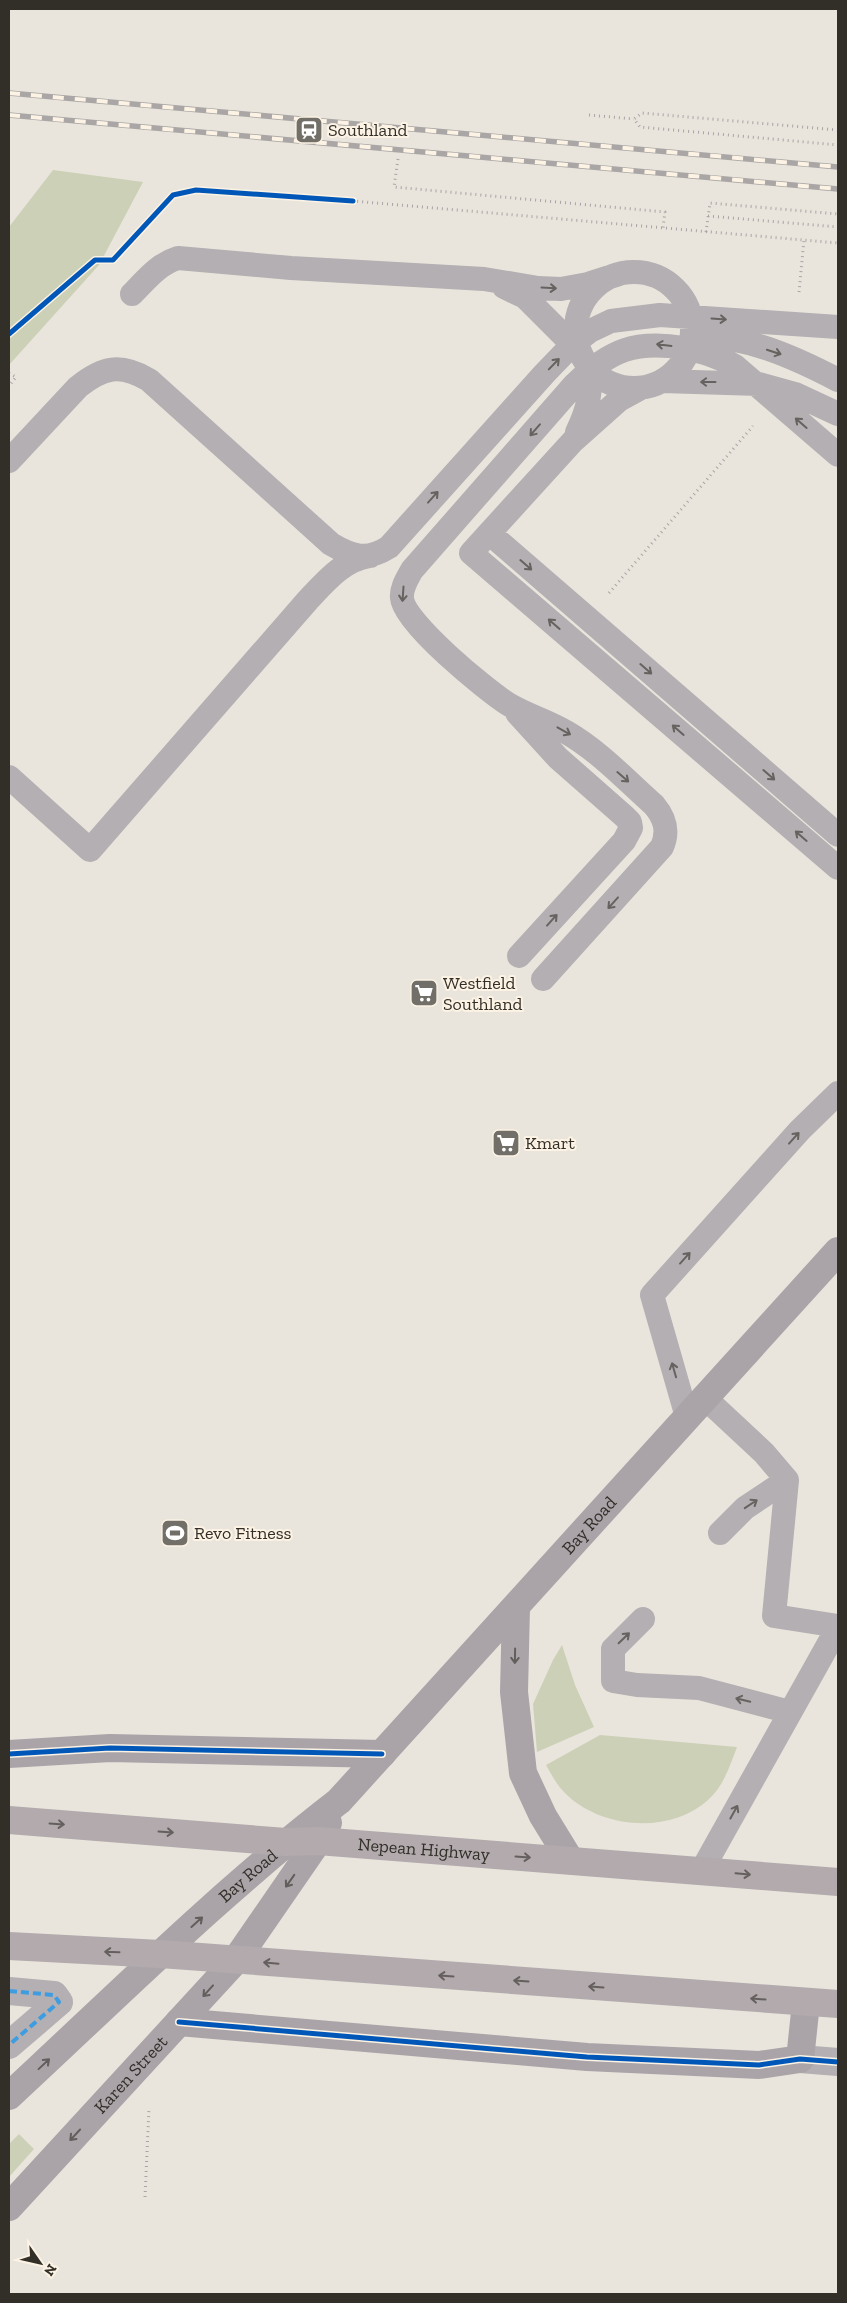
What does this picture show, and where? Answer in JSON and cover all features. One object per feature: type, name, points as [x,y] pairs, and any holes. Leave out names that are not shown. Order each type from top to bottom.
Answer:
[{"type":"highway","name":"Nepean Highway","points":[[9,1820],[286,1842],[318,1841],[838,1882]]},
{"type":"highway","points":[[9,1946],[160,1954],[838,2004]]},
{"type":"main road","name":"Bay Road","points":[[160,1954],[286,1842],[339,1801],[838,1251]]},
{"type":"main road","points":[[516,1607],[514,1692],[523,1773],[543,1816],[570,1860]]},
{"type":"main road","points":[[9,1754],[110,1748],[382,1754]]},
{"type":"main road","name":"Bay Road","points":[[318,1841],[339,1801]]},
{"type":"main road","name":"Karen Street","points":[[9,2207],[236,1960],[318,1841]]},
{"type":"main road","points":[[9,2096],[160,1954]]},
{"type":"main road","points":[[180,2022],[587,2057],[759,2064],[800,2059],[806,2003]]},
{"type":"street","points":[[9,1991],[54,1995],[58,2002],[9,2045]]},
{"type":"street","points":[[800,2059],[838,2062]]},
{"type":"lane","points":[[132,294],[158,268],[166,262],[178,258],[291,268],[484,279],[538,288],[561,289],[588,284],[619,274],[641,272],[662,279],[680,294],[688,306],[692,321],[692,336],[687,356],[679,367],[652,385],[619,400],[574,441],[471,553],[838,868]]},
{"type":"lane","points":[[574,441],[586,413],[591,385],[576,334],[578,317],[585,300],[599,284],[619,274]]},
{"type":"lane","points":[[484,279],[516,291],[525,297],[603,379],[620,387],[759,384],[795,394],[838,414]]},
{"type":"lane","points":[[9,777],[90,850],[326,581],[348,563],[360,557],[377,554],[390,547],[400,533],[545,373],[573,344],[597,328],[611,321],[660,315],[838,327]]},
{"type":"lane","points":[[692,336],[712,335],[761,348],[806,363],[838,380]]},
{"type":"lane","points":[[543,979],[662,847],[666,838],[663,815],[586,745],[566,732],[509,704],[483,686],[424,632],[405,611],[402,598],[404,584],[425,554],[575,384],[594,366],[615,352],[638,345],[659,344],[704,352],[720,357],[735,366],[838,455]]},
{"type":"lane","points":[[9,461],[78,387],[90,378],[101,371],[114,369],[133,371],[149,380],[331,544],[346,553],[360,556],[377,554]]},
{"type":"lane","points":[[489,533],[838,835]]},
{"type":"lane","points":[[509,704],[558,758],[630,822],[631,828],[624,840],[519,956]]},
{"type":"lane","points":[[687,1417],[652,1295],[800,1130],[838,1093]]},
{"type":"lane","points":[[702,1870],[838,1626],[774,1616],[787,1480],[764,1453],[705,1398]]},
{"type":"lane","points":[[720,1533],[745,1508],[787,1480]]},
{"type":"lane","points":[[643,1619],[612,1649],[613,1681],[637,1685],[699,1688],[790,1712]]},
{"type":"path","points":[[634,119],[642,113],[838,130]]},
{"type":"path","points":[[589,114],[634,119],[640,126],[838,145]]},
{"type":"path","points":[[398,159],[394,187],[665,212],[663,228]]},
{"type":"path","points":[[9,334],[95,260],[113,260],[173,195],[196,190],[838,243]]},
{"type":"path","points":[[706,232],[710,203],[838,214]]},
{"type":"path","points":[[708,216],[838,228]]},
{"type":"path","points":[[798,300],[804,240]]},
{"type":"path","points":[[9,373],[16,377],[9,386]]},
{"type":"path","points":[[590,620],[603,600],[765,411],[776,389]]},
{"type":"path","points":[[145,2197],[150,2103]]},
{"type":"green space","points":[[53,170],[143,182],[99,265],[9,365],[9,227]]},
{"type":"green space","points":[[562,1645],[575,1685],[594,1727],[537,1752],[533,1704]]},
{"type":"green space","points":[[600,1735],[737,1747],[722,1782],[708,1800],[693,1811],[676,1818],[638,1823],[618,1821],[583,1807],[561,1789],[546,1765]]},
{"type":"green space","points":[[19,2134],[34,2149],[9,2177],[9,2144]]},
{"type":"railway","points":[[9,93],[838,167]]},
{"type":"railway","points":[[9,115],[838,189]]},
{"type":"marked path","points":[[9,1991],[54,1995],[59,2002],[9,2045]]},
{"type":"cycle path","points":[[9,334],[95,260],[113,260],[173,195],[196,190],[353,201]]},
{"type":"cycle path","points":[[9,1754],[110,1748],[382,1754]]},
{"type":"cycle path","points":[[179,2022],[587,2057],[759,2065],[800,2059],[838,2062]]},
{"type":"place","name":"Southland","points":[[309,130]]},
{"type":"place","name":"Westfield Southland","points":[[424,993]]},
{"type":"place","name":"Kmart","points":[[506,1143]]},
{"type":"place","name":"Revo Fitness","points":[[175,1533]]}]
